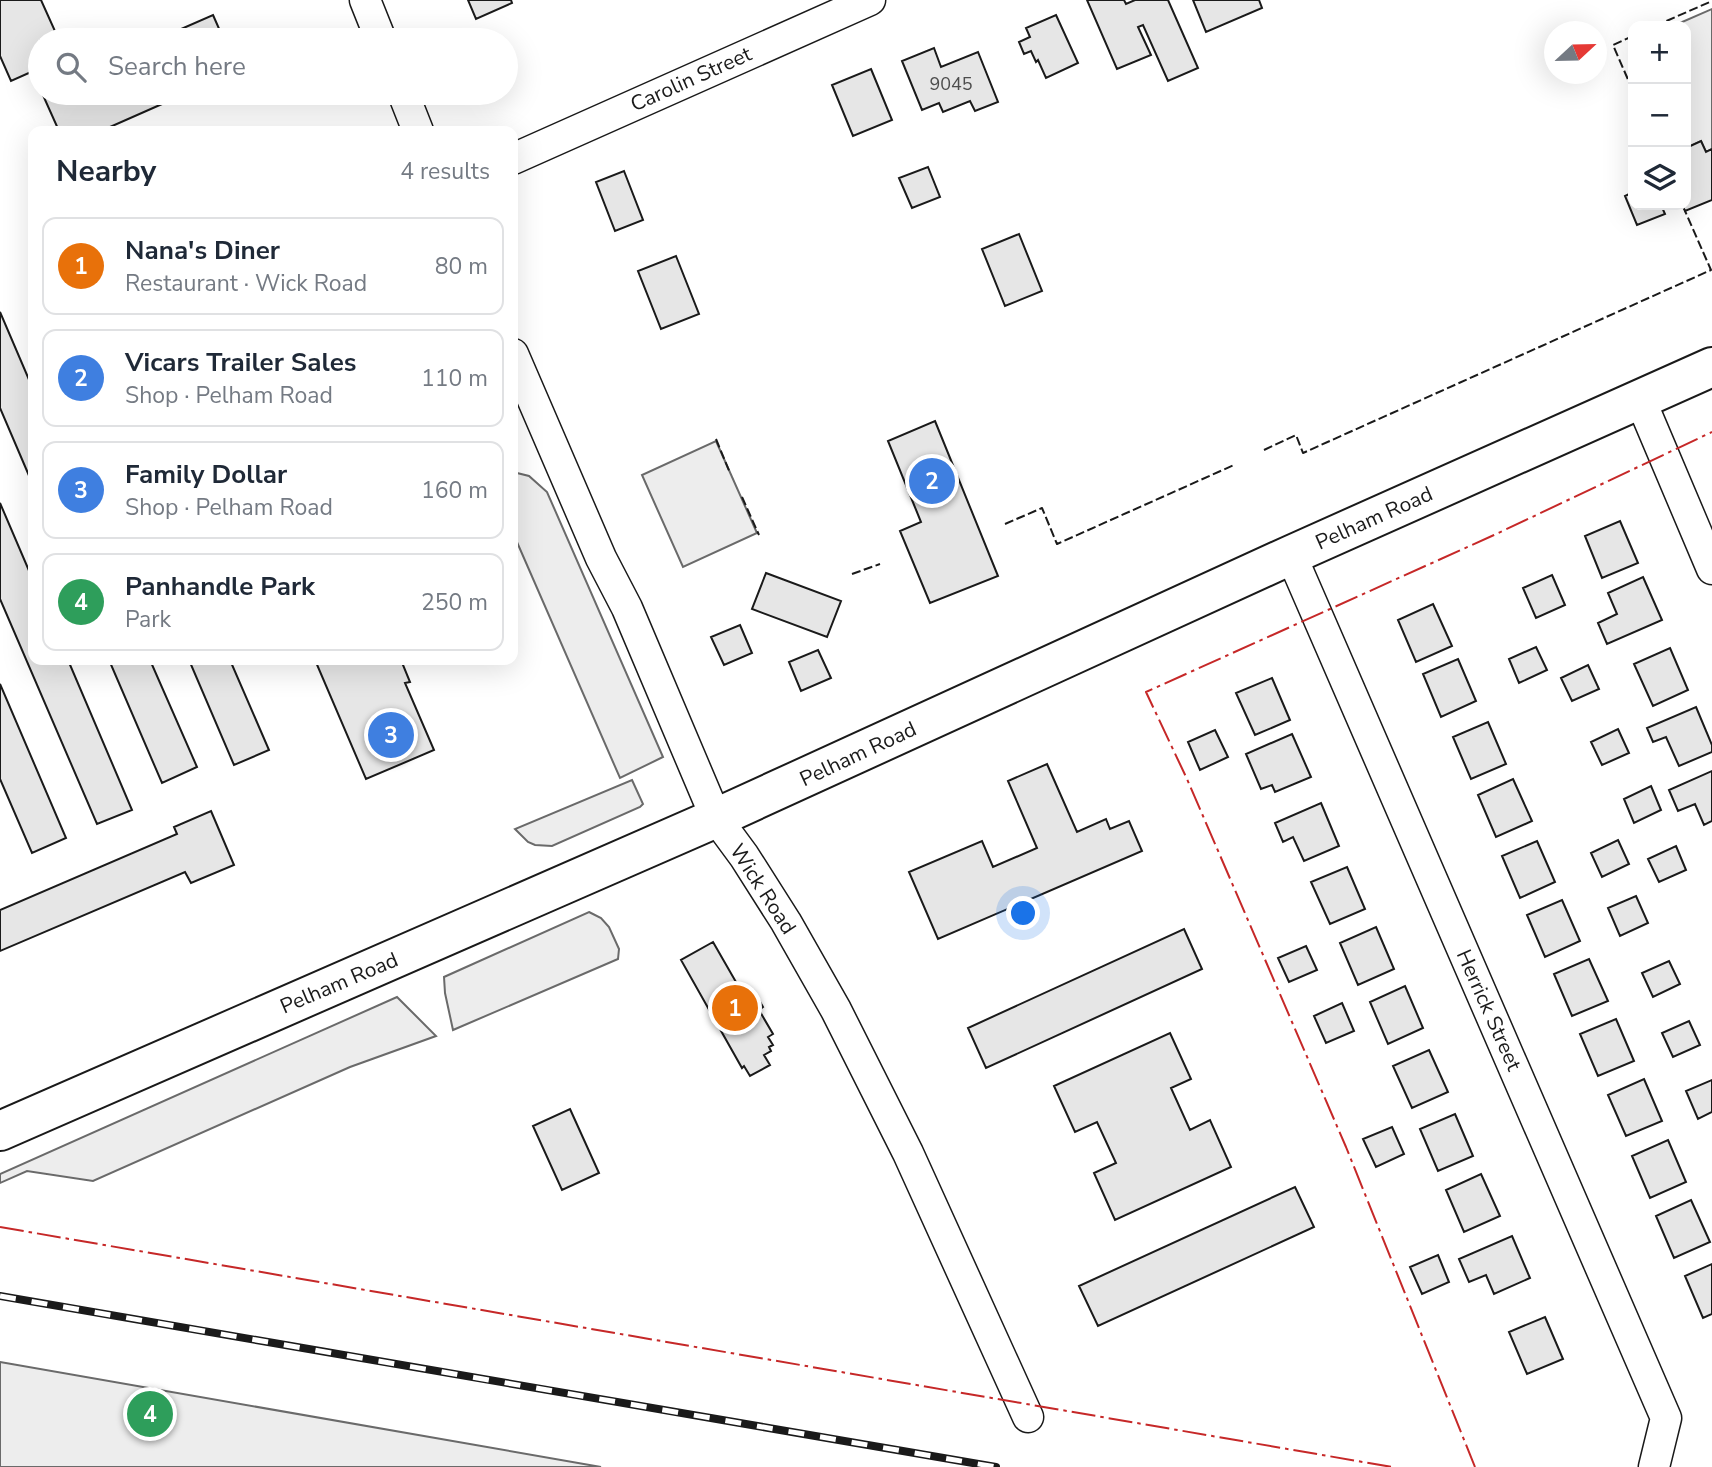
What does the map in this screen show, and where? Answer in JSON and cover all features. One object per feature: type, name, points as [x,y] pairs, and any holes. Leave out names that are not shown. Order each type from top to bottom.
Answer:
[{"type":"main road","name":"Pelham Road","points":[[0,1131],[716,818],[1291,555],[1712,367]]},
{"type":"street","points":[[365,0],[376,28]]},
{"type":"street","name":"Carolin Street","points":[[518,157],[870,0]]},
{"type":"street","points":[[407,105],[416,126]]},
{"type":"street","name":"Wick Road","points":[[518,366],[601,558],[627,608],[716,818],[786,922],[831,1000],[908,1153],[1028,1418]]},
{"type":"street","points":[[1640,399],[1712,569]]},
{"type":"street","name":"Herrick Street","points":[[1291,555],[1666,1418],[1654,1467]]},
{"type":"shaded area","points":[[1712,9],[1712,149],[1706,152],[1701,141],[1691,146],[1691,21],[1684,21]]},
{"type":"shaded area","points":[[716,441],[757,533],[683,567],[642,475]]},
{"type":"shaded area","points":[[518,473],[529,476],[547,492],[663,757],[620,778],[518,544]]},
{"type":"shaded area","points":[[632,780],[643,804],[640,807],[552,846],[528,842],[515,829]]},
{"type":"shaded area","points":[[589,912],[601,918],[609,927],[619,949],[618,959],[453,1030],[444,977]]},
{"type":"shaded area","points":[[397,997],[436,1036],[350,1067],[93,1181],[27,1171],[0,1183],[0,1174]]},
{"type":"shaded area","points":[[0,1362],[601,1467],[0,1467]]},
{"type":"building","points":[[0,0],[41,0],[54,28],[28,28],[28,73],[11,81],[0,56]]},
{"type":"building","points":[[468,0],[511,0],[512,3],[476,19]]},
{"type":"building","points":[[1087,0],[1124,0],[1126,4],[1135,0],[1168,0],[1198,68],[1168,81],[1143,25],[1138,27],[1151,55],[1117,69]]},
{"type":"building","points":[[1193,0],[1259,0],[1262,8],[1206,32]]},
{"type":"building","points":[[213,15],[219,28],[183,28]]},
{"type":"building","points":[[1056,15],[1078,63],[1046,78],[1038,60],[1036,62],[1031,51],[1024,54],[1019,42],[1030,37],[1026,28]]},
{"type":"building","points":[[934,48],[941,67],[978,52],[998,102],[975,111],[970,101],[943,112],[939,103],[922,110],[902,61]]},
{"type":"building","points":[[871,69],[892,120],[853,136],[832,85]]},
{"type":"building","points":[[47,105],[160,105],[112,126],[57,126]]},
{"type":"building","points":[[1701,141],[1706,152],[1712,149],[1712,200],[1691,209],[1691,147]]},
{"type":"building","points":[[928,167],[940,197],[912,208],[899,178]]},
{"type":"building","points":[[624,171],[643,220],[615,231],[596,182]]},
{"type":"building","points":[[1631,210],[1663,210],[1665,214],[1637,225]]},
{"type":"building","points":[[1019,234],[1042,291],[1005,306],[982,249]]},
{"type":"building","points":[[676,256],[699,314],[661,329],[638,271]]},
{"type":"building","points":[[0,312],[28,377],[28,473],[0,408]]},
{"type":"building","points":[[935,421],[998,576],[930,603],[900,531],[921,522],[888,441]]},
{"type":"building","points":[[0,503],[28,568],[28,664],[0,599]]},
{"type":"building","points":[[1620,521],[1638,563],[1602,578],[1585,536]]},
{"type":"building","points":[[766,573],[841,601],[827,637],[752,609]]},
{"type":"building","points":[[1552,575],[1565,605],[1536,618],[1523,588]]},
{"type":"building","points":[[1643,577],[1662,620],[1607,644],[1598,623],[1617,614],[1608,593]]},
{"type":"building","points":[[1433,604],[1452,646],[1416,662],[1398,620]]},
{"type":"building","points":[[740,625],[752,653],[724,665],[711,637]]},
{"type":"building","points":[[1536,647],[1547,670],[1519,683],[1509,659]]},
{"type":"building","points":[[1670,648],[1688,690],[1653,706],[1634,664]]},
{"type":"building","points":[[818,650],[831,678],[801,691],[789,662]]},
{"type":"building","points":[[1458,659],[1476,701],[1441,717],[1423,674]]},
{"type":"building","points":[[28,665],[70,665],[132,810],[97,824]]},
{"type":"building","points":[[111,665],[152,665],[197,767],[162,783]]},
{"type":"building","points":[[191,665],[232,665],[269,750],[234,765]]},
{"type":"building","points":[[317,665],[403,665],[410,682],[405,683],[434,750],[366,779]]},
{"type":"building","points":[[1588,665],[1599,689],[1572,701],[1561,678]]},
{"type":"building","points":[[1272,678],[1290,720],[1255,735],[1236,693]]},
{"type":"building","points":[[0,684],[66,838],[32,853],[0,779]]},
{"type":"building","points":[[1696,707],[1712,745],[1712,752],[1679,766],[1666,737],[1653,742],[1647,728]]},
{"type":"building","points":[[1488,722],[1506,764],[1471,779],[1453,737]]},
{"type":"building","points":[[1618,729],[1629,753],[1602,765],[1591,742]]},
{"type":"building","points":[[1215,730],[1228,757],[1200,770],[1188,742]]},
{"type":"building","points":[[1292,734],[1311,777],[1275,792],[1272,785],[1261,789],[1246,754]]},
{"type":"building","points":[[1047,764],[1077,832],[1106,819],[1110,829],[1129,821],[1142,851],[938,939],[909,872],[982,841],[993,867],[1037,848],[1008,781]]},
{"type":"building","points":[[1712,771],[1712,821],[1704,825],[1695,804],[1678,811],[1669,790]]},
{"type":"building","points":[[1513,779],[1532,821],[1496,837],[1478,795]]},
{"type":"building","points":[[1651,786],[1661,810],[1634,823],[1624,799]]},
{"type":"building","points":[[1321,803],[1339,846],[1304,861],[1293,837],[1283,842],[1275,823]]},
{"type":"building","points":[[211,811],[234,865],[191,883],[185,872],[0,951],[0,910],[177,834],[174,827]]},
{"type":"building","points":[[1618,840],[1629,864],[1602,877],[1591,853]]},
{"type":"building","points":[[1537,841],[1555,882],[1520,898],[1502,856]]},
{"type":"building","points":[[1676,846],[1686,870],[1659,882],[1648,859]]},
{"type":"building","points":[[1347,867],[1365,909],[1330,924],[1311,882]]},
{"type":"building","points":[[1636,896],[1648,923],[1620,936],[1608,908]]},
{"type":"building","points":[[1562,900],[1580,941],[1545,957],[1527,915]]},
{"type":"building","points":[[1376,927],[1394,969],[1358,985],[1340,943]]},
{"type":"building","points":[[1184,929],[1202,969],[986,1068],[968,1028]]},
{"type":"building","points":[[713,942],[744,996],[754,991],[763,1007],[759,1010],[773,1034],[768,1037],[773,1045],[769,1047],[771,1051],[764,1055],[770,1065],[750,1076],[744,1066],[742,1068],[681,960]]},
{"type":"building","points":[[1306,946],[1317,970],[1289,982],[1278,958]]},
{"type":"building","points":[[1589,959],[1608,1001],[1572,1016],[1554,974]]},
{"type":"building","points":[[1669,961],[1680,984],[1653,997],[1642,973]]},
{"type":"building","points":[[1405,986],[1423,1028],[1388,1044],[1370,1002]]},
{"type":"building","points":[[1342,1003],[1354,1031],[1326,1043],[1314,1016]]},
{"type":"building","points":[[1616,1019],[1634,1061],[1598,1076],[1580,1034]]},
{"type":"building","points":[[1689,1021],[1700,1045],[1673,1057],[1662,1033]]},
{"type":"building","points":[[1170,1033],[1191,1079],[1171,1088],[1190,1130],[1210,1120],[1231,1167],[1115,1220],[1094,1173],[1116,1163],[1097,1122],[1075,1132],[1054,1086]]},
{"type":"building","points":[[1429,1050],[1448,1092],[1412,1108],[1393,1066]]},
{"type":"building","points":[[1644,1079],[1662,1121],[1626,1136],[1608,1095]]},
{"type":"building","points":[[1712,1080],[1712,1112],[1698,1119],[1686,1091]]},
{"type":"building","points":[[570,1109],[599,1173],[562,1190],[533,1126]]},
{"type":"building","points":[[1455,1114],[1473,1156],[1438,1171],[1420,1129]]},
{"type":"building","points":[[1392,1127],[1404,1154],[1376,1167],[1363,1139]]},
{"type":"building","points":[[1668,1140],[1686,1182],[1650,1198],[1632,1156]]},
{"type":"building","points":[[1481,1174],[1500,1216],[1464,1232],[1446,1190]]},
{"type":"building","points":[[1295,1187],[1314,1227],[1098,1326],[1079,1286]]},
{"type":"building","points":[[1691,1200],[1710,1242],[1674,1258],[1656,1216]]},
{"type":"building","points":[[1512,1236],[1530,1278],[1494,1294],[1486,1275],[1469,1282],[1459,1259]]},
{"type":"building","points":[[1438,1255],[1449,1282],[1422,1294],[1410,1267]]},
{"type":"building","points":[[1712,1264],[1712,1314],[1703,1318],[1685,1276]]},
{"type":"building","points":[[1545,1317],[1563,1359],[1527,1374],[1509,1332]]},
{"type":"railway","points":[[0,1296],[996,1467]]},
{"type":"fence","points":[[1666,21],[1712,1]]},
{"type":"fence","points":[[1628,38],[1613,45],[1628,80]]},
{"type":"fence","points":[[1264,450],[1296,435],[1303,453],[1711,270],[1685,211]]},
{"type":"fence","points":[[716,439],[730,473]]},
{"type":"fence","points":[[1005,524],[1042,508],[1057,544],[1234,465]]},
{"type":"fence","points":[[742,497],[759,535]]},
{"type":"fence","points":[[852,574],[880,564]]},
{"type":"power","points":[[1475,1467],[1346,1147],[1187,779],[1146,692],[1494,535],[1712,432]]},
{"type":"power","points":[[0,1227],[1392,1467]]},
{"type":"place","name":"Vicars Trailer Sales","points":[[932,481]]},
{"type":"place","name":"Family Dollar","points":[[391,735]]},
{"type":"place","name":"Nana's Diner","points":[[735,1008]]},
{"type":"place","name":"Panhandle Park","points":[[150,1414]]}]
